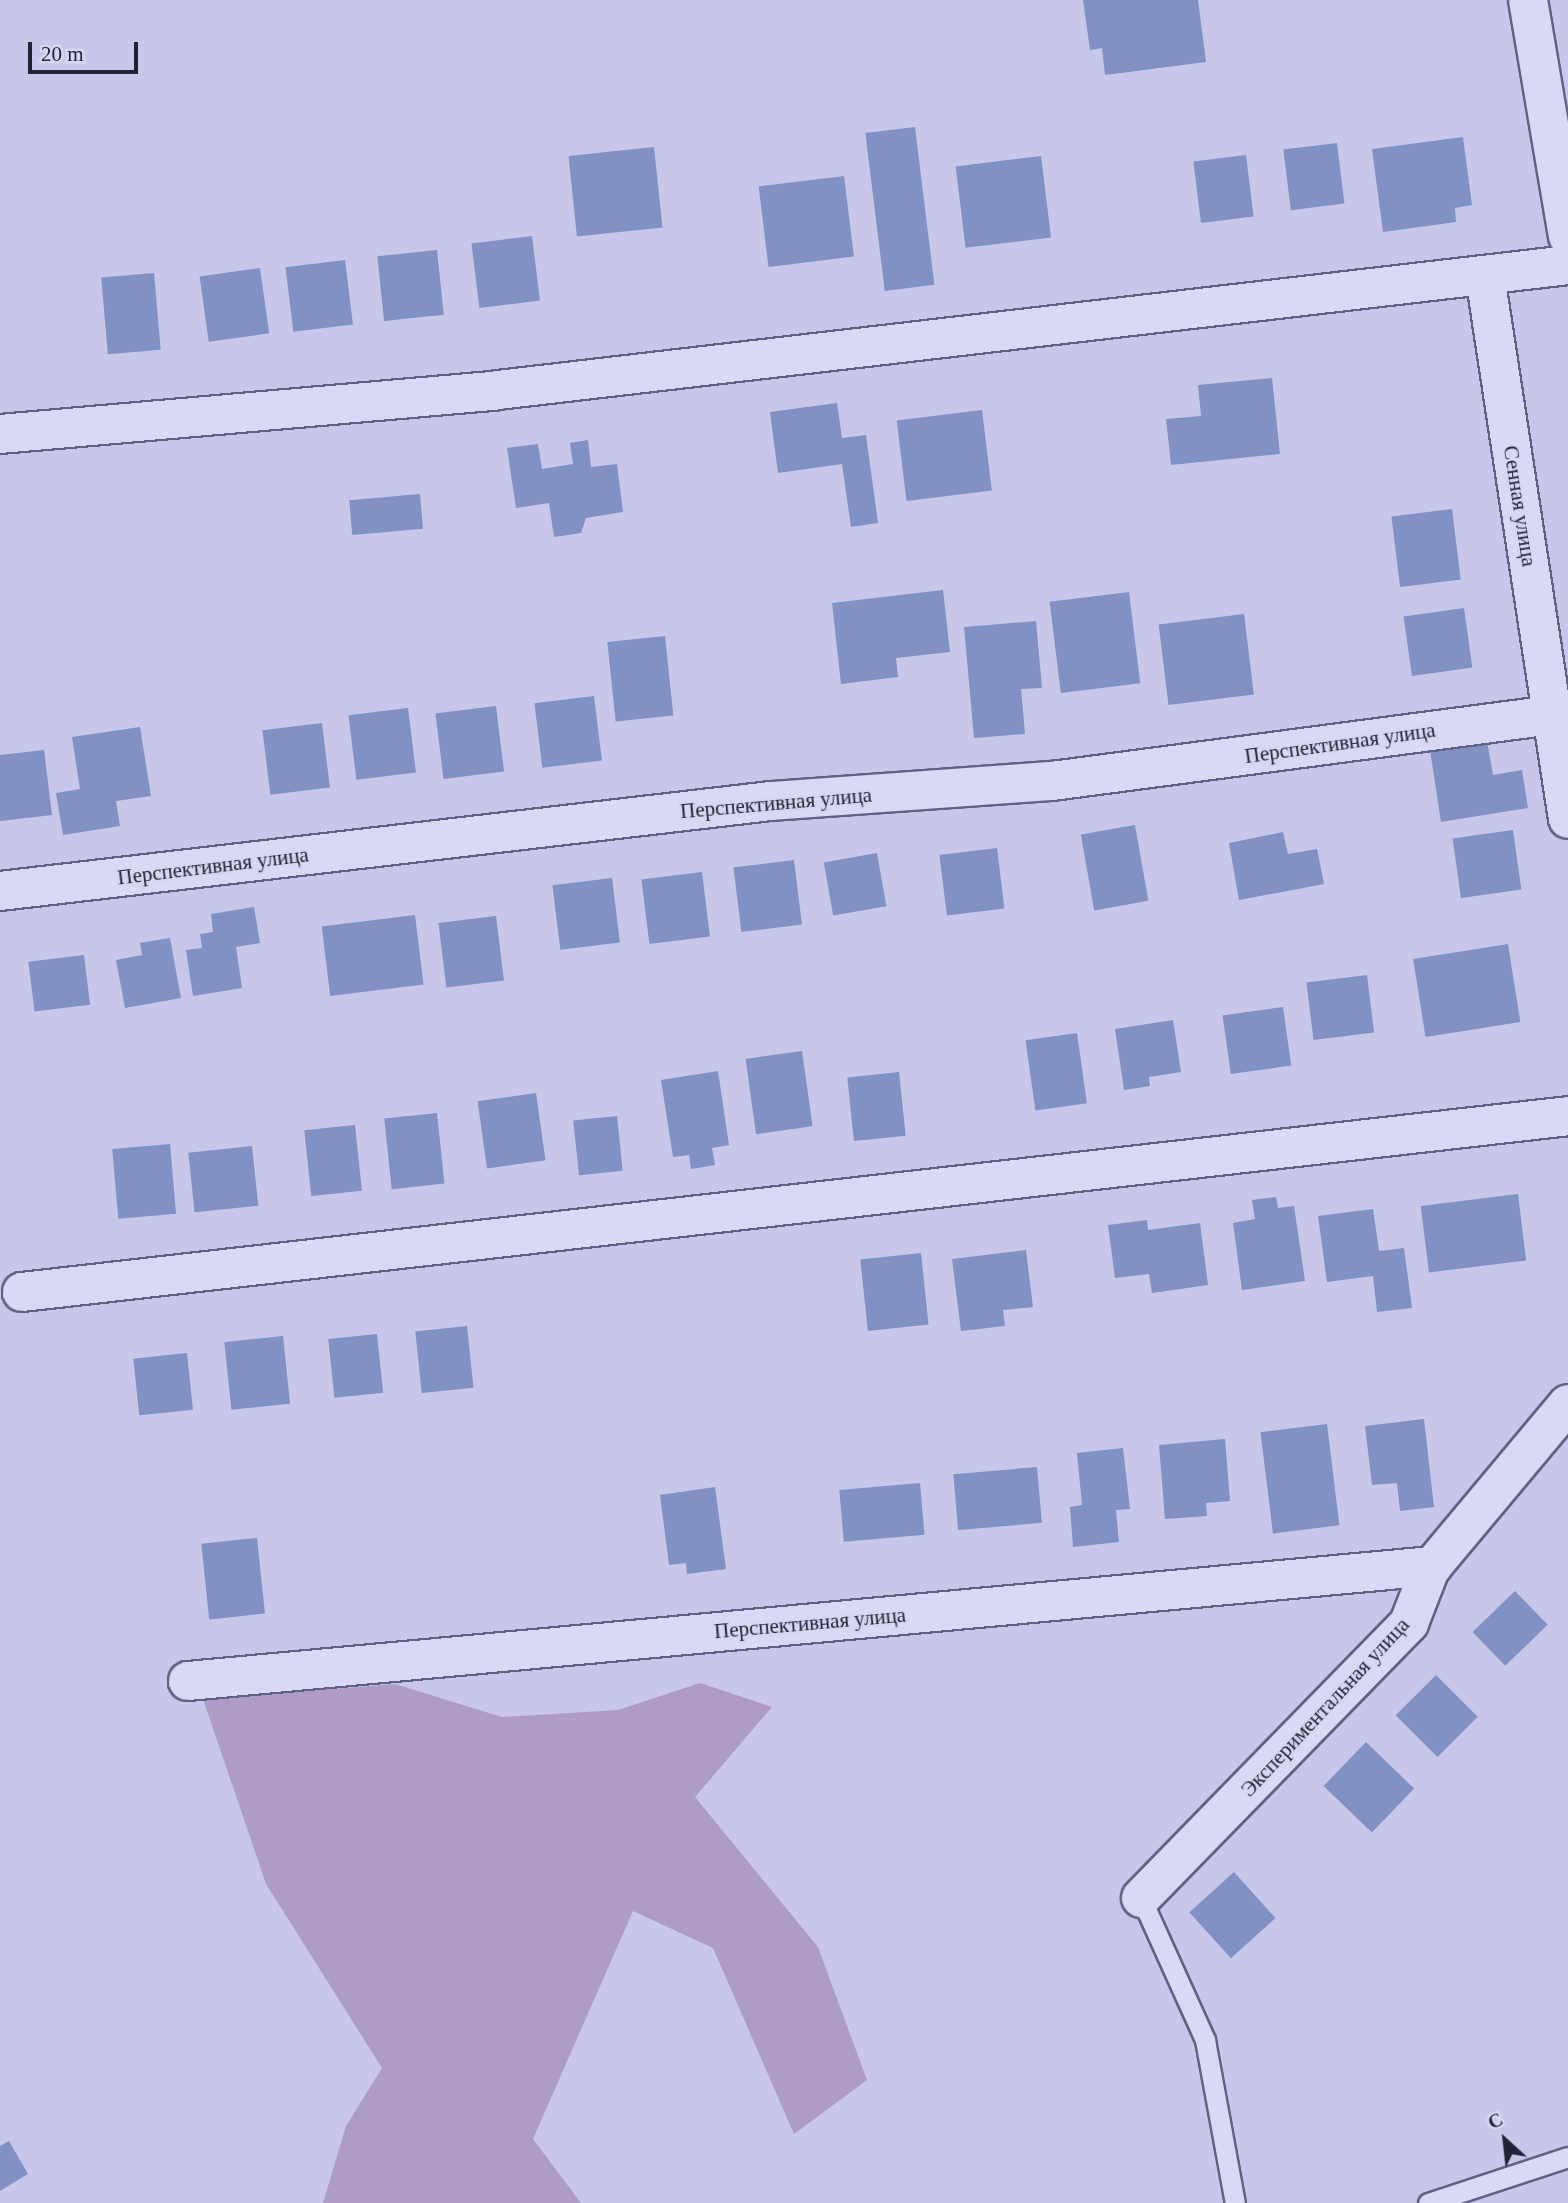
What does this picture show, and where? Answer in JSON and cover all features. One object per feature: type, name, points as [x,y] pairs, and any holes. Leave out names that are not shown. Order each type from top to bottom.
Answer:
[{"type":"street","points":[[1528,0],[1568,237]]},
{"type":"street","points":[[0,434],[498,390],[1568,265]]},
{"type":"street","name":"Сенная улица","points":[[1485,276],[1568,819]]},
{"type":"street","name":"Перспективная улица","points":[[0,891],[771,801],[1052,782],[1552,715]]},
{"type":"street","points":[[22,1292],[1568,1116]]},
{"type":"street","name":"Экспериментальная улица","points":[[1140,1898],[1409,1623],[1433,1566],[1568,1404]]},
{"type":"street","name":"Перспективная улица","points":[[188,1681],[1433,1566]]},
{"type":"lane","points":[[1140,1898],[1205,2040],[1235,2203]]},
{"type":"lane","points":[[1427,2203],[1568,2157]]},
{"type":"shaded area","points":[[700,1683],[772,1707],[695,1797],[818,1947],[867,2080],[794,2134],[713,1948],[633,1911],[533,2139],[581,2203],[323,2203],[346,2126],[382,2068],[266,1884],[203,1699],[395,1684],[502,1717],[618,1710]]},
{"type":"building","points":[[1083,0],[1198,0],[1206,62],[1105,75],[1102,48],[1090,50]]},
{"type":"building","points":[[915,127],[934,285],[885,291],[865,133]]},
{"type":"building","points":[[1463,137],[1472,205],[1455,208],[1456,222],[1383,232],[1372,149]]},
{"type":"building","points":[[1337,143],[1344,204],[1291,210],[1283,150]]},
{"type":"building","points":[[654,147],[662,228],[577,237],[568,156]]},
{"type":"building","points":[[1246,155],[1254,217],[1201,223],[1193,161]]},
{"type":"building","points":[[1041,156],[1051,237],[966,248],[956,166]]},
{"type":"building","points":[[844,176],[854,256],[769,267],[759,186]]},
{"type":"building","points":[[532,236],[540,301],[479,308],[471,243]]},
{"type":"building","points":[[437,250],[444,315],[384,321],[377,256]]},
{"type":"building","points":[[345,260],[353,325],[293,332],[285,267]]},
{"type":"building","points":[[260,268],[269,333],[209,342],[200,276]]},
{"type":"building","points":[[154,273],[161,350],[108,354],[101,278]]},
{"type":"building","points":[[1272,378],[1280,454],[1171,465],[1166,419],[1201,416],[1198,385]]},
{"type":"building","points":[[837,403],[842,438],[866,435],[878,523],[851,527],[842,464],[778,473],[770,412]]},
{"type":"building","points":[[982,410],[992,490],[907,501],[897,420]]},
{"type":"building","points":[[588,440],[591,467],[617,464],[623,512],[586,518],[581,533],[554,537],[549,503],[516,508],[507,448],[538,444],[542,469],[573,464],[570,443]]},
{"type":"building","points":[[420,494],[423,529],[352,535],[349,500]]},
{"type":"building","points":[[1452,509],[1461,579],[1400,587],[1391,516]]},
{"type":"building","points":[[943,590],[950,652],[896,658],[898,677],[841,684],[832,603]]},
{"type":"building","points":[[1129,592],[1140,683],[1061,693],[1050,602]]},
{"type":"building","points":[[1464,608],[1472,667],[1412,676],[1404,616]]},
{"type":"building","points":[[1244,614],[1254,694],[1169,705],[1159,624]]},
{"type":"building","points":[[1036,621],[1042,688],[1021,689],[1025,734],[974,738],[964,627]]},
{"type":"building","points":[[665,636],[673,716],[616,722],[607,642]]},
{"type":"building","points":[[594,696],[602,761],[542,768],[534,703]]},
{"type":"building","points":[[496,706],[504,772],[443,779],[435,713]]},
{"type":"building","points":[[408,708],[416,773],[356,780],[348,715]]},
{"type":"building","points":[[322,723],[330,788],[270,795],[262,730]]},
{"type":"building","points":[[140,727],[151,796],[116,801],[120,826],[63,835],[56,793],[80,789],[72,737]]},
{"type":"building","points":[[1487,741],[1493,775],[1522,770],[1528,808],[1441,822],[1430,750]]},
{"type":"building","points":[[44,750],[52,815],[0,821],[0,755]]},
{"type":"building","points":[[1135,825],[1148,901],[1094,910],[1081,835]]},
{"type":"building","points":[[1513,830],[1521,889],[1461,898],[1453,838]]},
{"type":"building","points":[[1283,832],[1288,854],[1317,849],[1324,884],[1239,900],[1229,843]]},
{"type":"building","points":[[997,848],[1004,909],[947,916],[939,855]]},
{"type":"building","points":[[877,853],[886,906],[833,916],[824,862]]},
{"type":"building","points":[[794,860],[802,925],[741,932],[733,867]]},
{"type":"building","points":[[702,872],[710,937],[649,944],[641,879]]},
{"type":"building","points":[[612,878],[620,943],[560,950],[552,885]]},
{"type":"building","points":[[254,907],[260,943],[236,947],[242,988],[193,996],[186,950],[202,948],[200,934],[213,932],[211,914]]},
{"type":"building","points":[[415,915],[424,984],[330,996],[322,926]]},
{"type":"building","points":[[496,916],[504,981],[446,988],[438,923]]},
{"type":"building","points":[[170,938],[181,998],[125,1008],[116,960],[142,955],[140,943]]},
{"type":"building","points":[[1508,944],[1520,1022],[1426,1037],[1413,959]]},
{"type":"building","points":[[84,955],[90,1005],[35,1011],[28,962]]},
{"type":"building","points":[[1367,975],[1374,1033],[1314,1040],[1306,982]]},
{"type":"building","points":[[1283,1007],[1291,1065],[1231,1074],[1223,1015]]},
{"type":"building","points":[[1173,1020],[1181,1072],[1149,1077],[1150,1086],[1124,1090],[1115,1029]]},
{"type":"building","points":[[1077,1033],[1087,1103],[1035,1111],[1026,1040]]},
{"type":"building","points":[[802,1051],[813,1126],[756,1134],[746,1059]]},
{"type":"building","points":[[718,1071],[729,1145],[712,1148],[715,1165],[691,1169],[689,1155],[673,1157],[661,1080]]},
{"type":"building","points":[[899,1072],[906,1136],[854,1141],[847,1077]]},
{"type":"building","points":[[536,1093],[545,1160],[487,1169],[478,1101]]},
{"type":"building","points":[[437,1113],[444,1184],[392,1189],[384,1119]]},
{"type":"building","points":[[617,1116],[623,1171],[579,1175],[573,1121]]},
{"type":"building","points":[[355,1125],[362,1191],[311,1196],[304,1130]]},
{"type":"building","points":[[170,1144],[176,1214],[118,1219],[112,1149]]},
{"type":"building","points":[[252,1146],[258,1206],[195,1212],[188,1153]]},
{"type":"building","points":[[1518,1194],[1526,1261],[1429,1272],[1421,1206]]},
{"type":"building","points":[[1276,1197],[1278,1208],[1294,1206],[1305,1281],[1242,1290],[1233,1223],[1255,1219],[1252,1200]]},
{"type":"building","points":[[1373,1209],[1379,1251],[1404,1248],[1412,1308],[1377,1312],[1373,1276],[1327,1282],[1318,1216]]},
{"type":"building","points":[[1147,1220],[1148,1230],[1200,1223],[1208,1285],[1152,1293],[1149,1274],[1115,1278],[1108,1225]]},
{"type":"building","points":[[1026,1250],[1033,1307],[1003,1310],[1005,1326],[961,1331],[952,1259]]},
{"type":"building","points":[[921,1253],[929,1325],[868,1331],[860,1259]]},
{"type":"building","points":[[467,1326],[473,1388],[422,1393],[415,1331]]},
{"type":"building","points":[[377,1334],[383,1393],[334,1398],[328,1339]]},
{"type":"building","points":[[283,1336],[290,1404],[231,1410],[224,1342]]},
{"type":"building","points":[[187,1353],[193,1410],[139,1415],[133,1359]]},
{"type":"building","points":[[1424,1419],[1434,1507],[1400,1511],[1397,1483],[1372,1485],[1365,1426]]},
{"type":"building","points":[[1327,1424],[1339,1525],[1273,1533],[1260,1432]]},
{"type":"building","points":[[1225,1439],[1230,1501],[1206,1503],[1207,1516],[1165,1519],[1159,1445]]},
{"type":"building","points":[[1123,1448],[1130,1509],[1116,1510],[1119,1542],[1073,1547],[1070,1507],[1082,1505],[1077,1453]]},
{"type":"building","points":[[1037,1467],[1042,1523],[958,1530],[953,1474]]},
{"type":"building","points":[[920,1483],[925,1535],[844,1542],[839,1490]]},
{"type":"building","points":[[715,1487],[726,1569],[687,1574],[686,1563],[669,1565],[660,1495]]},
{"type":"building","points":[[257,1538],[265,1614],[209,1619],[201,1544]]},
{"type":"building","points":[[1515,1591],[1548,1625],[1505,1666],[1473,1632]]},
{"type":"building","points":[[1436,1675],[1478,1717],[1437,1757],[1396,1715]]},
{"type":"building","points":[[1366,1742],[1414,1789],[1372,1832],[1324,1786]]},
{"type":"building","points":[[1234,1872],[1275,1918],[1231,1958],[1189,1912]]},
{"type":"building","points":[[9,2141],[28,2174],[0,2191],[0,2146]]}]
